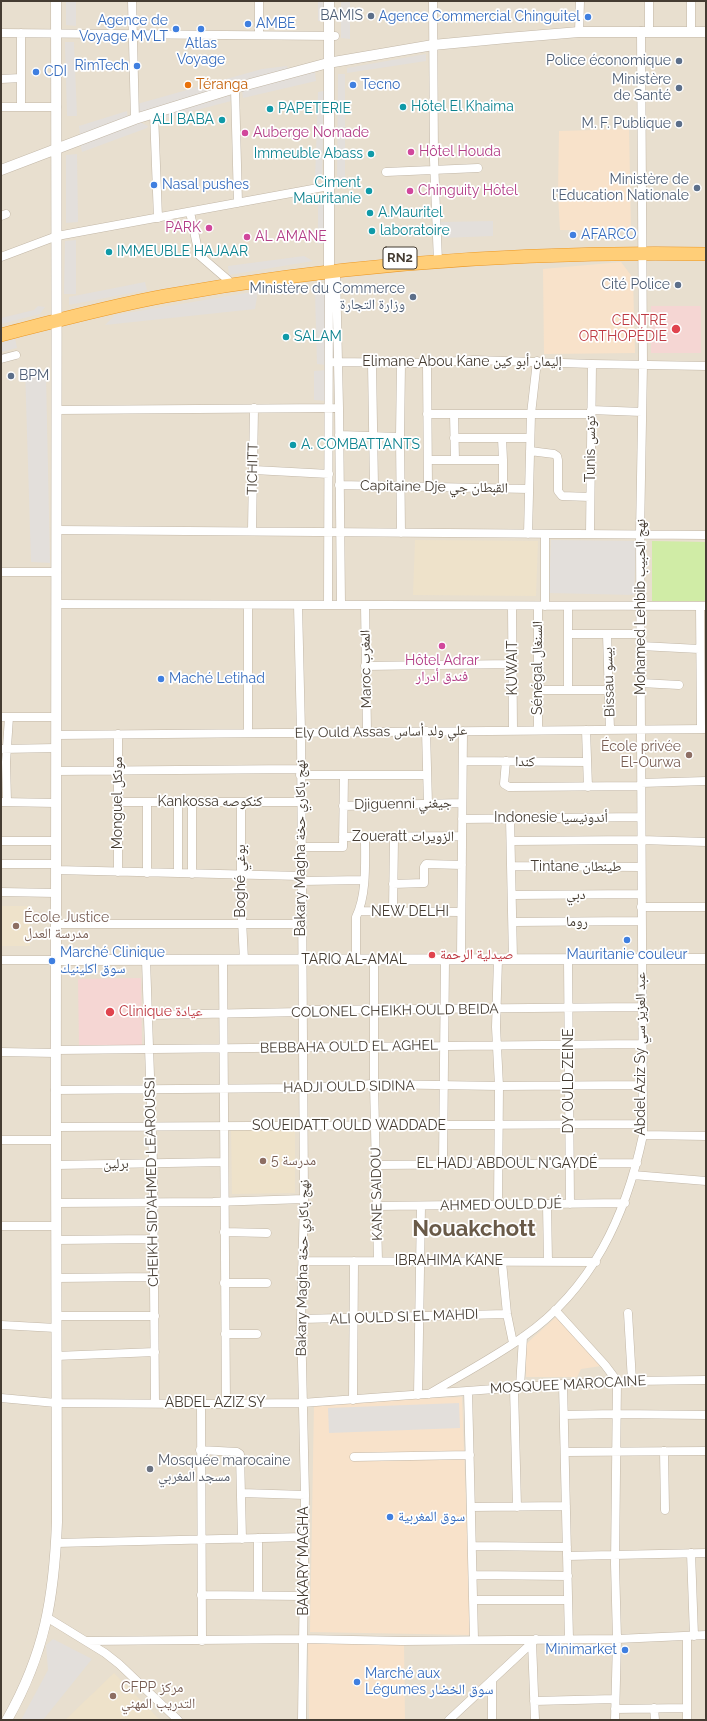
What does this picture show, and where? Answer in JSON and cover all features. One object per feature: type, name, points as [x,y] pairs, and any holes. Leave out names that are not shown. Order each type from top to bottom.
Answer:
[{"type":"highway","name":"RN2","points":[[641,250],[706,246]]},
{"type":"highway","name":"RN2","points":[[1,335],[58,317],[163,291],[228,280],[332,268],[437,259],[534,248],[641,250],[706,254]]},
{"type":"highway","name":"RN2","points":[[1,328],[164,296],[332,268]]},
{"type":"street","points":[[8,1720],[38,1654],[48,1618],[56,1543],[56,717],[58,317],[56,1]]},
{"type":"street","points":[[132,1],[135,119]]},
{"type":"street","points":[[259,1],[259,34]]},
{"type":"street","points":[[329,1],[332,36]]},
{"type":"street","points":[[335,1],[331,62],[329,186],[338,362],[341,605]]},
{"type":"street","points":[[434,1],[433,46],[437,259]]},
{"type":"street","points":[[579,32],[580,1]]},
{"type":"street","name":"Mohamed Lehbib نهج الحبيب","points":[[641,959],[640,534],[643,364],[641,250],[645,31],[649,1]]},
{"type":"street","points":[[691,1],[691,31]]},
{"type":"street","points":[[1,33],[56,32],[332,36]]},
{"type":"street","points":[[1,170],[57,147],[135,119],[235,88],[331,62],[433,46],[579,32],[706,32]]},
{"type":"street","points":[[21,33],[21,107]]},
{"type":"street","points":[[328,605],[330,532],[329,362],[332,268],[331,62]]},
{"type":"street","points":[[1,78],[21,78]]},
{"type":"street","points":[[235,88],[238,203]]},
{"type":"street","points":[[1,107],[57,107]]},
{"type":"street","points":[[154,113],[158,218]]},
{"type":"street","points":[[386,172],[478,168]]},
{"type":"street","points":[[1,257],[57,236],[329,186]]},
{"type":"street","points":[[190,212],[199,255],[228,280]]},
{"type":"street","points":[[1,359],[16,355]]},
{"type":"street","name":"Elimane Abou Kane إليمان أبو كين","points":[[329,362],[427,363],[474,360],[706,366]]},
{"type":"street","points":[[528,534],[531,414],[537,361]]},
{"type":"street","points":[[372,363],[374,487]]},
{"type":"street","points":[[401,363],[401,533]]},
{"type":"street","points":[[427,363],[428,487]]},
{"type":"street","name":"Tunis تونس","points":[[590,534],[592,364]]},
{"type":"street","name":"TICHITT","points":[[252,531],[254,408]]},
{"type":"street","points":[[57,410],[339,408]]},
{"type":"street","points":[[427,414],[642,412]]},
{"type":"street","points":[[454,414],[455,460]]},
{"type":"street","points":[[340,435],[400,437]]},
{"type":"street","points":[[454,438],[530,438]]},
{"type":"street","points":[[502,438],[503,488]]},
{"type":"street","points":[[530,451],[554,454],[557,456],[559,494],[562,496],[590,497]]},
{"type":"street","points":[[428,460],[503,460]]},
{"type":"street","points":[[254,470],[329,474]]},
{"type":"street","name":"Capitaine Dje القبطان جي","points":[[339,485],[374,487],[529,489]]},
{"type":"street","points":[[57,530],[706,535]]},
{"type":"street","name":"Sénégal السنغال","points":[[538,730],[541,606],[545,534]]},
{"type":"street","points":[[1,572],[57,572]]},
{"type":"street","points":[[57,604],[703,606],[699,649],[703,729]]},
{"type":"street","points":[[248,605],[248,733]]},
{"type":"street","name":"Bakary Magha نهج باكاري حخة","points":[[298,605],[304,1199],[302,1403]]},
{"type":"street","name":"Maroc المغرب","points":[[365,605],[367,732]]},
{"type":"street","name":"KUWAIT","points":[[512,606],[513,730]]},
{"type":"street","points":[[568,606],[568,690]]},
{"type":"street","points":[[568,634],[641,634]]},
{"type":"street","name":"Bissau بيسو","points":[[607,634],[610,730]]},
{"type":"street","points":[[641,646],[699,649]]},
{"type":"street","points":[[365,666],[513,664]]},
{"type":"street","points":[[641,683],[679,685]]},
{"type":"street","points":[[538,690],[609,690]]},
{"type":"street","points":[[56,717],[5,717],[4,749],[6,762],[4,802],[56,802]]},
{"type":"street","name":"Ely Ould Assas علي ولد أساس","points":[[56,735],[703,729]]},
{"type":"street","points":[[586,730],[588,787]]},
{"type":"street","points":[[426,731],[428,804]]},
{"type":"street","points":[[461,959],[463,731]]},
{"type":"street","name":"Monguel مونكل","points":[[118,734],[118,872]]},
{"type":"street","points":[[4,749],[56,748]]},
{"type":"street","name":"كندا","points":[[463,761],[587,762]]},
{"type":"street","points":[[506,761],[505,786],[588,787],[706,781]]},
{"type":"street","points":[[56,771],[119,770],[300,772],[344,775],[427,775]]},
{"type":"street","points":[[301,847],[343,847],[344,775]]},
{"type":"street","name":"Kankossa كنكوصه","points":[[119,802],[300,802]]},
{"type":"street","points":[[147,802],[147,872]]},
{"type":"street","points":[[178,802],[178,873]]},
{"type":"street","points":[[192,802],[192,874]]},
{"type":"street","name":"Boghé بوغي","points":[[241,802],[242,925],[244,960]]},
{"type":"street","name":"Djiguenni جيغني","points":[[343,806],[462,803]]},
{"type":"street","name":"Indonesie أندونيسيا","points":[[462,818],[641,817]]},
{"type":"street","points":[[510,818],[513,959]]},
{"type":"street","name":"Zoueratt الزويرات","points":[[343,837],[394,838],[462,836]]},
{"type":"street","points":[[356,960],[356,917],[359,911],[364,880],[365,838]]},
{"type":"street","points":[[393,911],[394,838]]},
{"type":"street","points":[[511,841],[641,840],[706,842]]},
{"type":"street","points":[[1,841],[56,841]]},
{"type":"street","points":[[1,864],[118,872],[242,874],[364,880]]},
{"type":"street","points":[[393,884],[422,884],[425,880],[424,867],[426,864],[462,865]]},
{"type":"street","name":"Tintane طينطان","points":[[512,866],[641,867]]},
{"type":"street","points":[[1,892],[56,893]]},
{"type":"street","name":"دبي","points":[[512,895],[641,894]]},
{"type":"street","points":[[641,907],[706,908]]},
{"type":"street","name":"NEW DELHI","points":[[359,911],[461,912]]},
{"type":"street","name":"روما","points":[[513,922],[641,921]]},
{"type":"street","points":[[56,924],[302,924]]},
{"type":"street","name":"KANE SAIDOU","points":[[374,959],[373,1010],[378,1261]]},
{"type":"street","points":[[443,1164],[445,959]]},
{"type":"street","points":[[498,959],[496,1045],[499,1086],[498,1205]]},
{"type":"street","name":"DY OULD ZEINE","points":[[568,959],[570,1204]]},
{"type":"street","name":"Abdel Aziz Sy عبد العزيز سي","points":[[429,1394],[523,1337],[555,1310],[580,1283],[596,1262],[625,1203],[637,1163],[643,1136],[641,959]]},
{"type":"street","name":"TARIQ AL-AMAL","points":[[1,960],[706,959]]},
{"type":"street","name":"CHEIKH SID'AHMED LEAROUSSI","points":[[146,960],[153,1163],[152,1203],[155,1403]]},
{"type":"street","points":[[222,960],[224,1048],[224,1283],[226,1404]]},
{"type":"street","name":"COLONEL CHEIKH OULD BEIDA","points":[[148,1015],[302,1012],[310,1010],[444,1010],[642,1007]]},
{"type":"street","name":"BEBBAHA OULD EL AGHEL","points":[[1,1052],[374,1046],[642,1044]]},
{"type":"street","name":"HADJI OULD SIDINA","points":[[56,1090],[303,1088],[374,1084],[444,1086],[642,1085]]},
{"type":"street","name":"SOUEIDATT OULD WADDADE","points":[[56,1128],[303,1125],[499,1126],[643,1124]]},
{"type":"street","points":[[643,1136],[706,1136]]},
{"type":"street","points":[[1,1140],[56,1140]]},
{"type":"street","name":"برلين","points":[[56,1165],[224,1162]]},
{"type":"street","name":"EL HADJ ABDOUL N'GAYDÉ","points":[[377,1165],[637,1163]]},
{"type":"street","points":[[633,1175],[706,1181]]},
{"type":"street","points":[[56,1203],[152,1203],[304,1199]]},
{"type":"street","name":"AHMED OULD DJÉ","points":[[378,1206],[625,1203]]},
{"type":"street","points":[[547,1204],[548,1262]]},
{"type":"street","points":[[418,1395],[421,1206]]},
{"type":"street","points":[[1,1226],[56,1226]]},
{"type":"street","points":[[224,1232],[267,1233]]},
{"type":"street","points":[[56,1240],[153,1239]]},
{"type":"street","name":"IBRAHIMA KANE","points":[[303,1261],[596,1262]]},
{"type":"street","points":[[353,1400],[354,1261]]},
{"type":"street","points":[[502,1262],[507,1314],[513,1343]]},
{"type":"street","points":[[56,1278],[154,1277]]},
{"type":"street","points":[[224,1283],[268,1283]]},
{"type":"street","points":[[555,1310],[605,1365],[617,1381],[615,1451],[617,1638],[615,1720]]},
{"type":"street","points":[[628,1313],[632,1380]]},
{"type":"street","name":"ALI OULD SI EL MAHDI","points":[[302,1319],[507,1314]]},
{"type":"street","points":[[56,1316],[154,1316]]},
{"type":"street","points":[[1,1325],[56,1328]]},
{"type":"street","points":[[225,1334],[257,1334]]},
{"type":"street","points":[[517,1507],[517,1388],[523,1337]]},
{"type":"street","points":[[56,1356],[155,1352]]},
{"type":"street","name":"MOSQUEE MAROCAINE","points":[[429,1394],[632,1380],[706,1380]]},
{"type":"street","points":[[563,1384],[569,1639]]},
{"type":"street","points":[[468,1391],[474,1639]]},
{"type":"street","name":"ABDEL AZIZ SY","points":[[1,1398],[56,1403],[226,1404],[302,1403],[429,1394]]},
{"type":"street","name":"BAKARY MAGHA","points":[[302,1403],[305,1495],[302,1720]]},
{"type":"street","points":[[201,1404],[202,1641]]},
{"type":"street","points":[[564,1416],[616,1414],[706,1415]]},
{"type":"street","points":[[200,1450],[237,1452],[240,1454],[242,1539]]},
{"type":"street","points":[[664,1451],[665,1510]]},
{"type":"street","points":[[565,1452],[706,1451]]},
{"type":"street","points":[[354,1457],[470,1455]]},
{"type":"street","points":[[241,1493],[305,1495]]},
{"type":"street","points":[[471,1507],[566,1506]]},
{"type":"street","points":[[56,1543],[304,1537]]},
{"type":"street","points":[[258,1538],[258,1596]]},
{"type":"street","points":[[472,1546],[567,1547]]},
{"type":"street","points":[[687,1720],[691,1553]]},
{"type":"street","points":[[567,1556],[706,1553]]},
{"type":"street","points":[[473,1575],[568,1576]]},
{"type":"street","points":[[201,1595],[304,1596]]},
{"type":"street","points":[[473,1600],[568,1600]]},
{"type":"street","points":[[48,1618],[86,1641],[119,1664],[178,1720]]},
{"type":"street","points":[[86,1641],[303,1639],[402,1641],[474,1639],[534,1640],[706,1635]]},
{"type":"street","points":[[449,1720],[534,1640]]},
{"type":"street","points":[[534,1640],[535,1720]]},
{"type":"street","points":[[492,1680],[492,1720]]},
{"type":"street","points":[[534,1701],[615,1699]]},
{"type":"street","points":[[654,1708],[655,1720]]},
{"type":"street","points":[[615,1709],[687,1708]]},
{"type":"shaded area","name":"Nouakchott","points":[[1,1],[706,1],[706,1720],[1,1720]]},
{"type":"shaded area","points":[[66,1],[76,1],[76,26],[66,25]]},
{"type":"shaded area","points":[[318,1],[325,1],[325,21],[318,21]]},
{"type":"shaded area","points":[[341,1],[350,1],[350,39],[341,38]]},
{"type":"shaded area","points":[[65,42],[74,42],[77,116],[67,116]]},
{"type":"shaded area","points":[[426,54],[426,61],[347,73],[347,68]]},
{"type":"shaded area","points":[[287,66],[289,72],[137,116],[137,104],[262,69]]},
{"type":"shaded area","points":[[315,72],[316,81],[243,98],[242,91]]},
{"type":"shaded area","points":[[338,74],[345,74],[345,184],[337,184]]},
{"type":"shaded area","points":[[324,91],[322,180],[315,180],[318,92]]},
{"type":"shaded area","points":[[230,95],[231,101],[163,119],[162,115]]},
{"type":"shaded area","points":[[127,111],[128,119],[80,135],[79,126]]},
{"type":"shaded area","points":[[140,122],[148,126],[147,128],[82,152],[80,144]]},
{"type":"shaded area","points":[[629,129],[631,231],[560,230],[558,194],[559,131]]},
{"type":"shaded area","points":[[77,154],[78,222],[66,223],[66,155]]},
{"type":"shaded area","points":[[324,195],[325,244],[318,244],[318,196]]},
{"type":"shaded area","points":[[493,221],[493,236],[443,238],[441,222]]},
{"type":"shaded area","points":[[76,240],[76,294],[64,294],[65,241]]},
{"type":"shaded area","points":[[304,256],[313,261],[229,275],[228,266]]},
{"type":"shaded area","points":[[621,262],[633,278],[635,353],[544,354],[543,269]]},
{"type":"shaded area","points":[[145,282],[147,290],[69,305],[69,297]]},
{"type":"shaded area","points":[[258,291],[255,309],[105,325],[115,315]]},
{"type":"shaded area","points":[[315,293],[325,293],[326,365],[317,364]]},
{"type":"shaded area","points":[[38,306],[45,307],[40,314],[1,324],[1,318],[34,310]]},
{"type":"shaded area","name":"CENTRE ORTHOPÉDIE","points":[[651,306],[701,306],[701,353],[651,353]]},
{"type":"shaded area","points":[[15,338],[17,348],[1,352],[1,342]]},
{"type":"shaded area","points":[[25,368],[40,369],[46,375],[50,563],[31,562]]},
{"type":"shaded area","points":[[326,370],[327,401],[314,400],[314,371]]},
{"type":"shaded area","points":[[415,540],[538,541],[536,596],[413,595]]},
{"type":"shaded area","points":[[551,540],[636,541],[634,595],[549,593]]},
{"type":"shaded area","name":"École Justice مدرسة العدل","points":[[1,906],[30,906],[30,946],[1,946]]},
{"type":"shaded area","name":"Clinique عيادة","points":[[141,978],[142,1045],[79,1046],[78,979]]},
{"type":"shaded area","name":"مدرسة 5","points":[[231,1129],[295,1129],[295,1193],[232,1194]]},
{"type":"shaded area","points":[[556,1317],[601,1366],[581,1369],[577,1377],[526,1377],[526,1344]]},
{"type":"shaded area","name":"سوق المغربية","points":[[462,1397],[471,1635],[310,1632],[314,1403]]},
{"type":"shaded area","points":[[459,1403],[460,1428],[329,1433],[328,1408]]},
{"type":"shaded area","points":[[53,1639],[92,1659],[43,1720],[21,1720],[48,1670],[46,1645]]},
{"type":"shaded area","name":"Marché aux Légumes سوق الخضار","points":[[308,1643],[404,1643],[405,1720],[309,1720]]},
{"type":"shaded area","name":"CFPP مركز التدريب المهني","points":[[114,1673],[160,1720],[65,1720]]},
{"type":"green space","points":[[652,541],[706,542],[706,601],[652,601]]},
{"type":"place","name":"BAMIS","points":[[371,16]]},
{"type":"place","name":"Agence Commercial Chinguitel","points":[[588,17]]},
{"type":"place","name":"AMBE","points":[[248,24]]},
{"type":"place","name":"Agence de Voyage MVLT","points":[[176,29]]},
{"type":"place","name":"Atlas Voyage","points":[[201,29]]},
{"type":"place","name":"Police économique","points":[[679,61]]},
{"type":"place","name":"RimTech","points":[[137,66]]},
{"type":"place","name":"CDI","points":[[36,72]]},
{"type":"place","name":"Téranga","points":[[188,85]]},
{"type":"place","name":"Tecno","points":[[353,85]]},
{"type":"place","name":"Ministère de Santé","points":[[679,88]]},
{"type":"place","name":"Hôtel El Khaima","points":[[403,107]]},
{"type":"place","name":"PAPETERIE","points":[[270,109]]},
{"type":"place","name":"ALI BABA","points":[[222,120]]},
{"type":"place","name":"M. F. Publique","points":[[679,124]]},
{"type":"place","name":"Auberge Nomade","points":[[245,133]]},
{"type":"place","name":"Hôtel Houda","points":[[411,152]]},
{"type":"place","name":"Immeuble Abass","points":[[371,154]]},
{"type":"place","name":"Nasal pushes","points":[[154,185]]},
{"type":"place","name":"Ministère de l'Education Nationale","points":[[697,188]]},
{"type":"place","name":"Ciment Mauritanie","points":[[369,191]]},
{"type":"place","name":"Chinguity Hôtel","points":[[410,191]]},
{"type":"place","name":"A.Mauritel","points":[[370,213]]},
{"type":"place","name":"PARK","points":[[209,228]]},
{"type":"place","name":"laboratoire","points":[[372,231]]},
{"type":"place","name":"AFARCO","points":[[573,235]]},
{"type":"place","name":"AL AMANE","points":[[247,237]]},
{"type":"place","name":"IMMEUBLE HAJAAR","points":[[109,252]]},
{"type":"place","name":"Cité Police","points":[[678,285]]},
{"type":"place","name":"Ministère du Commerce وزارة التجارة","points":[[413,297]]},
{"type":"place","name":"CENTRE ORTHOPÉDIE","points":[[676,329]]},
{"type":"place","name":"SALAM","points":[[286,337]]},
{"type":"place","name":"BPM","points":[[11,376]]},
{"type":"place","name":"A. COMBATTANTS","points":[[293,445]]},
{"type":"place","name":"Hôtel Adrar فندق أدرار","points":[[442,646]]},
{"type":"place","name":"Maché Letihad","points":[[161,679]]},
{"type":"place","name":"École privée El-Ourwa","points":[[689,755]]},
{"type":"place","name":"École Justice مدرسة العدل","points":[[16,926]]},
{"type":"place","name":"Mauritanie couleur","points":[[627,940]]},
{"type":"place","name":"صيدلية الرحمة","points":[[432,955]]},
{"type":"place","name":"Marché Clinique سوق اكلينيك","points":[[52,961]]},
{"type":"place","name":"Clinique عيادة","points":[[110,1012]]},
{"type":"place","name":"مدرسة 5","points":[[263,1161]]},
{"type":"place","name":"Mosquée marocaine مسجد المغربي","points":[[150,1469]]},
{"type":"place","name":"سوق المغربية","points":[[390,1517]]},
{"type":"place","name":"Minimarket","points":[[625,1650]]},
{"type":"place","name":"Marché aux Légumes سوق الخضار","points":[[357,1682]]},
{"type":"place","name":"CFPP مركز التدريب المهني","points":[[113,1696]]},
{"type":"district","name":"Nouakchott","points":[[474,1229]]}]
